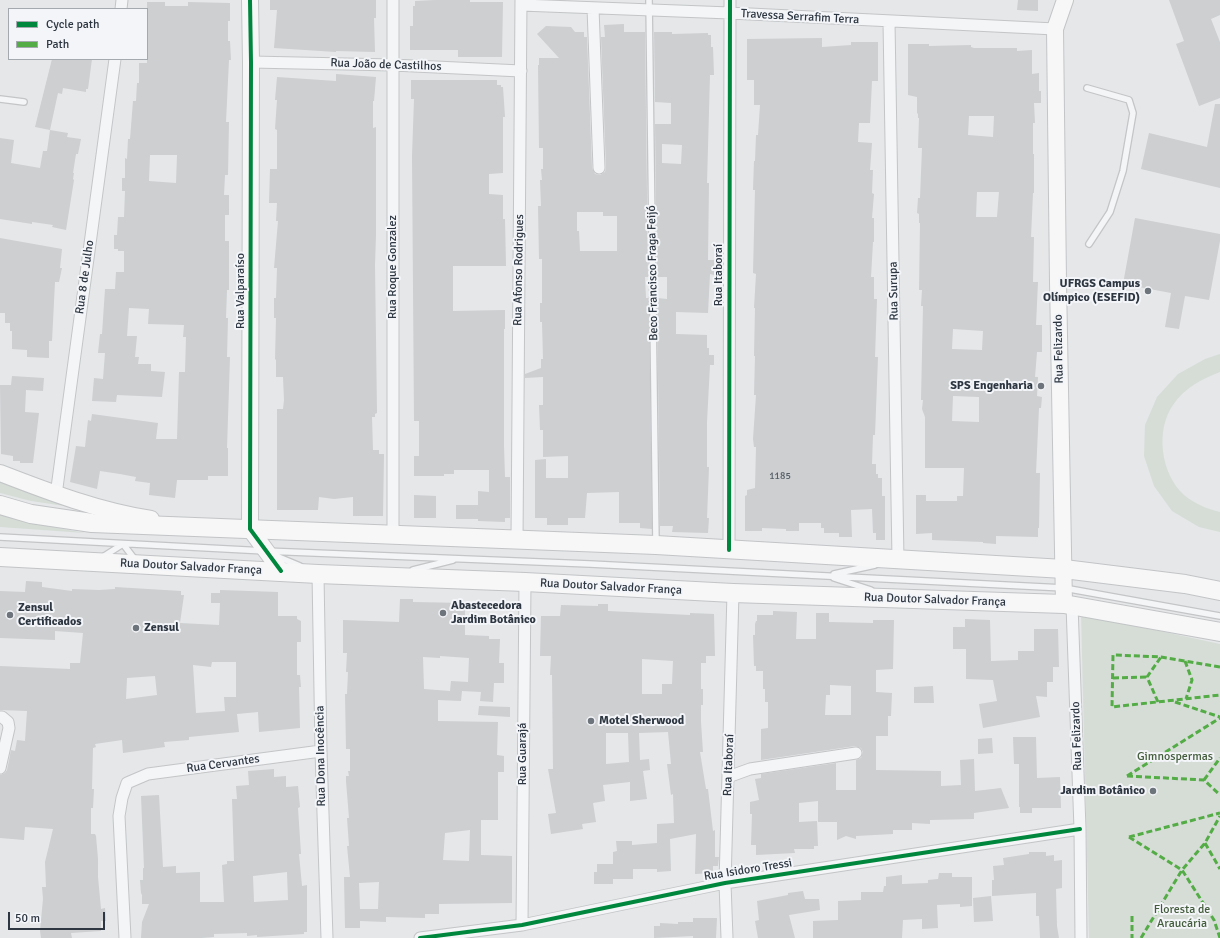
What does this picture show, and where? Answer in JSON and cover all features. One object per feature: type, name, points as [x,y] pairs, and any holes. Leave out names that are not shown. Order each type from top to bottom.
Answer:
[{"type":"main road","name":"Rua Valparaíso","points":[[250,0],[252,62],[250,529]]},
{"type":"main road","name":"Rua Felizardo","points":[[1065,0],[1055,29],[1058,282],[1064,569],[1066,599]]},
{"type":"main road","points":[[0,473],[56,495],[135,517],[202,527]]},
{"type":"main road","points":[[0,505],[31,514],[92,523],[656,545],[1064,569],[1185,584],[1220,591]]},
{"type":"main road","points":[[250,529],[281,571]]},
{"type":"main road","name":"Rua Doutor Salvador França","points":[[0,557],[318,574],[525,582],[733,593],[896,598],[1066,599],[1220,632]]},
{"type":"street","name":"Rua Roque Gonzalez","points":[[393,0],[393,534]]},
{"type":"street","name":"Rua Itaboraí","points":[[729,550],[730,0]]},
{"type":"street","name":"Travessa Serrafim Terra","points":[[522,3],[593,8],[650,5],[730,13],[1055,29]]},
{"type":"street","name":"Rua Afonso Rodrigues","points":[[517,540],[522,3]]},
{"type":"street","points":[[593,8],[599,168]]},
{"type":"street","name":"Rua Surupa","points":[[890,22],[898,560]]},
{"type":"street","name":"Rua 8 de Julho","points":[[56,495],[114,60]]},
{"type":"street","name":"Rua João de Castilhos","points":[[252,62],[393,65],[521,71]]},
{"type":"street","name":"Rua Dona Inocência","points":[[318,574],[321,751],[327,938]]},
{"type":"street","name":"Rua Guarajá","points":[[522,925],[525,582]]},
{"type":"street","name":"Rua Itaboraí","points":[[727,938],[725,883],[733,593]]},
{"type":"street","name":"Rua Felizardo","points":[[1066,599],[1080,829],[1081,938]]},
{"type":"street","points":[[0,717],[8,722],[9,728],[0,768]]},
{"type":"street","name":"Rua Cervantes","points":[[124,938],[119,816],[122,798],[127,783],[148,774],[321,751]]},
{"type":"street","points":[[728,777],[750,769],[856,753]]},
{"type":"street","name":"Rua Isidoro Tressi","points":[[420,938],[522,925],[725,883],[1080,829]]},
{"type":"lane","name":"Beco Francisco Fraga Feijó","points":[[650,5],[656,545]]},
{"type":"lane","points":[[1087,88],[1129,100],[1133,114],[1123,172],[1110,212],[1089,244]]},
{"type":"lane","points":[[0,99],[24,102]]},
{"type":"lane","points":[[0,537],[265,551],[459,558],[826,576],[1066,599],[1220,616]]},
{"type":"lane","points":[[95,562],[122,544]]},
{"type":"lane","points":[[122,544],[138,564]]},
{"type":"lane","points":[[265,551],[318,574]]},
{"type":"lane","points":[[390,577],[459,558]]},
{"type":"lane","points":[[826,576],[898,560]]},
{"type":"lane","points":[[826,576],[896,598]]},
{"type":"green space","points":[[1220,354],[1220,372],[1188,389],[1177,399],[1167,415],[1164,427],[1163,452],[1170,476],[1184,495],[1197,504],[1220,512],[1220,532],[1199,527],[1172,511],[1154,486],[1144,456],[1145,425],[1157,397],[1178,374],[1205,359]]},
{"type":"green space","points":[[0,477],[99,511],[31,501],[0,493]]},
{"type":"green space","points":[[0,515],[25,522],[85,533],[0,527]]},
{"type":"green space","name":"Jardim Botânico","points":[[1081,614],[1220,644],[1220,938],[1089,938]]},
{"type":"building","points":[[270,0],[376,0],[376,18],[374,18],[375,52],[336,52],[274,48],[277,10],[270,10]]},
{"type":"building","points":[[435,0],[503,2],[502,57],[458,57],[458,50],[410,50],[410,26],[413,26],[413,6],[415,6],[415,1]]},
{"type":"building","points":[[1018,0],[1038,0],[1038,11],[1017,10]]},
{"type":"building","points":[[1169,0],[1220,0],[1220,15],[1211,19],[1220,42],[1220,98],[1199,106],[1176,44],[1184,41]]},
{"type":"building","points":[[147,2],[165,2],[165,6],[188,6],[188,2],[230,3],[228,41],[230,41],[231,60],[229,60],[226,122],[229,122],[228,175],[225,175],[224,195],[229,195],[229,215],[225,215],[225,241],[229,241],[229,290],[227,290],[226,318],[228,318],[227,357],[230,357],[227,448],[228,476],[208,476],[208,480],[177,480],[175,498],[149,495],[150,483],[135,481],[136,477],[120,474],[100,471],[97,489],[70,482],[76,446],[85,447],[88,420],[91,421],[92,414],[158,423],[156,439],[177,439],[179,372],[185,372],[186,337],[183,337],[184,325],[148,324],[149,309],[129,308],[127,336],[137,336],[135,357],[139,357],[138,364],[151,364],[151,371],[165,372],[162,397],[117,395],[116,402],[92,401],[94,378],[103,379],[105,353],[98,353],[100,334],[102,334],[105,289],[115,289],[116,272],[124,272],[124,251],[114,249],[114,235],[117,235],[118,217],[124,217],[125,191],[122,191],[122,178],[125,178],[125,158],[127,159],[128,139],[130,139],[133,101],[136,101],[137,83],[139,83],[139,63],[147,63],[148,60]],"holes":[[[150,155],[177,155],[176,183],[149,181]]]},
{"type":"building","points":[[624,24],[624,32],[645,32],[648,277],[645,277],[646,298],[649,298],[652,529],[640,528],[640,523],[619,523],[619,492],[587,493],[585,518],[568,518],[568,525],[547,525],[547,518],[535,518],[535,460],[546,459],[546,478],[568,478],[568,456],[543,457],[543,430],[540,430],[539,405],[543,405],[543,377],[525,378],[525,374],[541,368],[541,359],[543,359],[542,322],[540,322],[540,303],[542,303],[542,259],[539,259],[538,206],[541,206],[540,180],[542,180],[541,169],[543,169],[543,148],[539,148],[538,65],[539,58],[559,58],[537,34],[546,26],[571,27],[575,32],[584,32],[584,37],[587,37],[592,168],[595,174],[600,175],[605,172],[606,168],[601,37],[605,37],[604,25]],"holes":[[[577,212],[603,212],[603,216],[617,216],[617,251],[580,251],[579,231],[577,231]]]},
{"type":"building","points":[[654,32],[672,32],[672,34],[708,33],[708,35],[711,35],[714,75],[710,75],[707,183],[709,183],[708,260],[714,260],[714,275],[710,274],[708,313],[676,312],[676,334],[707,335],[707,348],[709,348],[709,355],[714,355],[714,365],[710,365],[707,422],[707,467],[709,467],[707,518],[709,518],[708,533],[672,532],[673,526],[660,526],[657,298],[667,299],[667,277],[657,277],[655,124],[671,124],[671,103],[655,102]],"holes":[[[662,144],[682,145],[681,164],[662,163]]]},
{"type":"building","points":[[822,38],[822,47],[851,45],[851,42],[878,42],[878,81],[872,81],[870,123],[859,123],[858,142],[872,143],[870,170],[873,170],[872,193],[874,194],[872,218],[874,218],[874,242],[871,277],[874,277],[874,299],[877,299],[875,357],[878,357],[875,435],[873,435],[872,464],[876,464],[876,474],[878,474],[878,478],[882,478],[882,496],[885,496],[885,540],[876,540],[876,533],[873,533],[872,509],[851,510],[852,537],[839,537],[839,533],[824,533],[824,528],[821,528],[821,523],[799,523],[799,531],[762,528],[762,531],[745,531],[745,496],[747,495],[747,490],[755,488],[756,447],[754,447],[753,439],[756,395],[754,395],[754,308],[756,274],[753,273],[755,190],[753,190],[756,135],[758,135],[760,105],[754,105],[754,80],[747,80],[747,39]]},
{"type":"building","points":[[908,44],[929,44],[929,46],[971,45],[971,47],[974,48],[1017,48],[1017,51],[1032,50],[1032,74],[1039,73],[1039,91],[1041,91],[1041,103],[1034,103],[1034,193],[1031,237],[1034,237],[1033,282],[1038,282],[1036,325],[1042,325],[1042,352],[1037,352],[1035,377],[1038,377],[1037,396],[1042,397],[1041,408],[1039,408],[1036,473],[1040,473],[1038,537],[996,536],[996,544],[932,540],[932,533],[916,534],[916,495],[926,495],[926,501],[957,501],[957,496],[963,496],[964,468],[925,468],[925,417],[922,409],[923,400],[921,400],[923,306],[921,306],[922,290],[919,290],[920,223],[919,214],[917,213],[918,198],[920,198],[922,148],[918,148],[919,118],[918,113],[917,114],[917,97],[908,95]],"holes":[[[969,116],[994,116],[993,137],[968,135]],[[977,192],[999,192],[997,217],[976,217]],[[953,329],[983,331],[982,350],[952,349]],[[953,396],[979,397],[979,422],[952,421]]]},
{"type":"building","points":[[52,60],[92,60],[88,89],[86,89],[86,92],[63,88],[62,94],[58,93],[50,130],[35,127]]},
{"type":"building","points":[[336,74],[376,77],[373,101],[373,128],[376,127],[375,265],[377,413],[375,414],[375,417],[372,417],[373,450],[379,450],[379,454],[384,454],[383,516],[353,516],[353,497],[334,499],[319,497],[318,510],[277,510],[277,409],[283,409],[284,400],[283,377],[276,377],[276,359],[275,360],[276,318],[274,318],[274,298],[276,298],[277,268],[274,268],[278,221],[276,221],[277,203],[269,203],[270,169],[277,169],[277,130],[275,129],[277,100],[275,100],[277,77],[336,81]]},
{"type":"building","points":[[411,80],[497,80],[497,85],[501,85],[501,87],[503,87],[505,117],[503,117],[503,173],[489,174],[489,194],[503,195],[506,266],[453,266],[453,311],[505,310],[504,446],[505,477],[510,477],[510,518],[505,518],[505,522],[478,521],[478,519],[456,519],[456,505],[478,505],[478,491],[489,492],[489,470],[454,470],[454,474],[444,474],[444,476],[414,476],[414,456],[419,456],[419,421],[414,421],[412,156],[414,99],[411,99]]},
{"type":"building","points":[[1215,104],[1220,104],[1220,188],[1141,169],[1149,133],[1207,147]]},
{"type":"building","points":[[50,130],[68,133],[67,137],[81,139],[78,154],[76,154],[73,173],[74,180],[66,230],[52,227],[53,225],[32,222],[32,224],[0,219],[0,138],[14,140],[11,163],[40,168],[43,151],[47,151]]},
{"type":"building","points":[[1135,218],[1220,234],[1209,300],[1185,296],[1179,329],[1165,327],[1171,293],[1123,284]]},
{"type":"building","points":[[0,238],[62,249],[60,268],[62,268],[59,282],[55,282],[52,341],[49,341],[49,358],[27,357],[27,350],[12,349],[12,331],[10,331],[10,323],[5,323],[5,313],[0,313]]},
{"type":"building","points":[[12,376],[44,378],[43,391],[26,390],[25,412],[39,413],[33,463],[20,463],[20,461],[13,461],[13,456],[1,454],[0,385],[11,385]]},
{"type":"building","points":[[414,495],[436,496],[436,518],[414,518]]},
{"type":"building","points":[[26,581],[42,582],[42,587],[72,591],[72,589],[115,589],[115,587],[181,591],[181,595],[184,595],[180,623],[219,625],[220,603],[211,603],[211,593],[220,593],[220,590],[278,592],[278,616],[297,616],[297,619],[301,621],[301,642],[297,642],[297,675],[300,675],[301,687],[299,687],[300,728],[259,732],[258,712],[237,714],[239,732],[189,737],[189,740],[164,742],[165,747],[123,753],[122,740],[95,744],[96,747],[93,748],[92,789],[94,789],[93,808],[91,808],[91,834],[95,834],[96,836],[101,909],[105,908],[106,921],[101,921],[101,931],[71,933],[72,938],[41,938],[40,931],[43,899],[42,887],[46,887],[45,862],[53,829],[25,827],[24,840],[0,838],[0,775],[5,773],[7,770],[11,750],[15,751],[17,740],[25,741],[27,711],[0,710],[0,666],[70,669],[70,663],[80,663],[83,633],[55,631],[55,640],[0,638],[0,591],[25,592]],"holes":[[[212,662],[236,662],[236,697],[224,697],[225,711],[196,713],[193,665],[211,667]],[[155,676],[157,695],[126,699],[127,678]]]},
{"type":"building","points":[[400,599],[413,599],[413,602],[465,603],[465,635],[489,636],[489,639],[500,639],[499,663],[504,663],[504,683],[494,683],[493,702],[480,701],[481,692],[462,691],[461,701],[438,700],[438,721],[498,722],[497,755],[504,756],[504,772],[498,772],[498,820],[481,820],[481,855],[512,856],[512,903],[439,904],[439,914],[425,914],[425,918],[386,917],[386,922],[360,921],[360,928],[345,928],[344,877],[350,877],[347,846],[349,846],[347,818],[349,818],[346,776],[349,776],[348,771],[350,771],[350,749],[346,749],[345,694],[347,694],[348,672],[346,672],[347,653],[343,653],[343,620],[399,622]],"holes":[[[440,656],[469,658],[468,682],[451,681],[450,691],[424,689],[423,657],[440,658]],[[470,830],[469,861],[443,860],[445,833]],[[379,882],[378,909],[360,909],[359,883]]]},
{"type":"building","points":[[598,604],[608,604],[608,611],[690,615],[690,613],[714,614],[715,656],[706,656],[706,663],[701,663],[701,689],[703,689],[701,722],[703,752],[700,752],[706,789],[708,789],[713,831],[715,830],[715,857],[719,857],[718,866],[713,866],[713,873],[695,874],[696,834],[670,839],[671,871],[657,872],[657,869],[633,869],[633,879],[613,879],[613,884],[594,884],[594,872],[597,872],[597,864],[613,864],[613,852],[617,851],[616,841],[632,841],[632,845],[657,843],[657,824],[674,823],[673,794],[671,795],[667,764],[671,764],[668,732],[639,733],[640,760],[649,759],[650,770],[643,771],[647,799],[630,801],[630,782],[603,785],[605,801],[593,803],[596,822],[582,824],[583,829],[551,834],[548,814],[556,813],[548,769],[553,769],[552,675],[550,675],[551,656],[540,656],[541,616],[560,616],[561,605],[598,606]],"holes":[[[642,659],[673,661],[672,684],[662,684],[662,694],[642,694]],[[606,733],[628,733],[629,762],[606,764]]]},
{"type":"building","points":[[773,611],[797,612],[796,639],[816,639],[816,613],[829,613],[829,622],[873,623],[873,620],[894,620],[893,669],[876,670],[876,692],[892,693],[891,716],[888,716],[888,736],[876,736],[876,770],[941,771],[941,786],[961,785],[960,760],[974,759],[975,791],[1001,788],[1009,808],[974,813],[974,819],[930,820],[930,824],[912,823],[912,830],[893,830],[893,834],[856,836],[856,839],[846,836],[837,840],[837,822],[818,822],[818,801],[799,803],[799,822],[817,821],[818,846],[814,846],[814,849],[794,849],[795,853],[756,855],[756,845],[751,845],[752,814],[750,814],[750,802],[759,800],[755,779],[761,778],[761,774],[836,763],[836,790],[856,790],[856,760],[861,758],[863,752],[861,748],[855,746],[761,760],[761,729],[768,728],[768,702],[765,702],[763,671],[756,671],[756,666],[754,666],[753,635],[755,635],[757,615],[773,615]],"holes":[[[830,685],[851,686],[851,715],[825,715],[826,695],[830,695]]]},
{"type":"building","points":[[965,619],[990,620],[991,661],[1018,660],[1018,651],[1034,651],[1034,629],[1058,629],[1059,667],[1053,667],[1053,682],[1047,682],[1047,697],[1036,696],[1040,717],[983,728],[979,704],[997,701],[993,680],[966,679],[966,649],[953,649],[953,627],[965,627]]},
{"type":"building","points":[[933,686],[934,703],[914,703],[914,687]]},
{"type":"building","points":[[479,706],[510,707],[510,717],[478,715]]},
{"type":"building","points":[[1013,737],[1036,737],[1037,778],[1060,777],[1061,808],[1032,808],[1032,813],[1020,813],[1019,764],[1014,764]]},
{"type":"building","points":[[992,738],[993,753],[978,754],[978,739]]},
{"type":"building","points":[[274,769],[274,777],[286,776],[286,787],[298,786],[301,854],[299,854],[302,886],[307,885],[307,932],[304,932],[304,934],[257,937],[257,935],[247,936],[247,933],[214,934],[214,937],[201,938],[141,938],[142,922],[149,904],[142,904],[140,880],[143,880],[144,868],[141,796],[159,795],[163,867],[176,866],[176,873],[200,872],[200,902],[224,902],[222,865],[227,864],[227,861],[234,861],[232,799],[237,799],[236,786],[249,785],[248,771]],"holes":[[[287,872],[288,900],[254,902],[253,876]]]},
{"type":"building","points":[[1029,852],[1046,852],[1046,856],[1054,855],[1054,861],[1062,860],[1062,888],[1056,889],[1057,926],[1059,938],[1040,938],[1039,916],[1036,916],[1036,893],[992,896],[992,880],[994,880],[993,866],[1004,865],[1003,858],[1029,854]]},
{"type":"building","points":[[939,873],[952,873],[952,877],[972,877],[972,906],[960,907],[960,904],[937,905],[938,928],[922,929],[922,919],[903,920],[902,938],[813,938],[813,921],[838,920],[838,901],[861,900],[861,892],[883,892],[884,886],[886,886],[886,877],[902,875],[902,884],[928,883],[928,880],[938,879]]},
{"type":"building","points":[[803,891],[805,899],[819,899],[820,910],[789,915],[795,938],[758,938],[755,921],[759,920],[757,901],[788,895],[788,893]]},
{"type":"building","points":[[991,896],[993,921],[974,922],[973,898]]},
{"type":"building","points":[[693,918],[717,918],[716,938],[693,938],[693,936],[654,938],[654,926],[660,926],[660,923],[678,924],[678,922],[693,922]]},
{"type":"marked path","points":[[1220,667],[1161,657],[1113,655],[1112,707],[1220,695]]},
{"type":"marked path","points":[[1158,702],[1147,677],[1161,657]]},
{"type":"marked path","points":[[1185,661],[1192,680],[1186,699]]},
{"type":"marked path","points":[[1113,678],[1147,677]]},
{"type":"marked path","points":[[1175,702],[1220,717]]},
{"type":"marked path","points":[[1127,776],[1220,718]]},
{"type":"marked path","points":[[1204,780],[1220,758]]},
{"type":"marked path","points":[[1127,776],[1204,780],[1220,795]]},
{"type":"marked path","points":[[1129,837],[1220,813]]},
{"type":"marked path","points":[[1141,938],[1182,870],[1205,843],[1220,816]]},
{"type":"marked path","points":[[1129,837],[1182,870],[1214,920],[1220,938]]},
{"type":"marked path","points":[[1205,843],[1220,869]]},
{"type":"marked path","points":[[1132,916],[1132,938]]},
{"type":"cycle path","points":[[250,0],[250,529],[281,571]]},
{"type":"cycle path","points":[[729,550],[730,0]]},
{"type":"cycle path","points":[[420,938],[522,925],[725,883],[1080,829]]},
{"type":"place","name":"UFRGS Campus Olímpico (ESEFID)","points":[[1148,291]]},
{"type":"place","name":"SPS Engenharia","points":[[1041,386]]},
{"type":"place","name":"Abastecedora Jardim Botânico","points":[[443,613]]},
{"type":"place","name":"Zensul Certificados","points":[[10,615]]},
{"type":"place","name":"Zensul","points":[[136,628]]},
{"type":"place","name":"Motel Sherwood","points":[[591,721]]},
{"type":"place","name":"Jardim Botânico","points":[[1153,791]]},
{"type":"park label","name":"Gimnospermas","points":[[1175,757]]},
{"type":"park label","name":"Floresta de Araucária","points":[[1182,917]]}]
